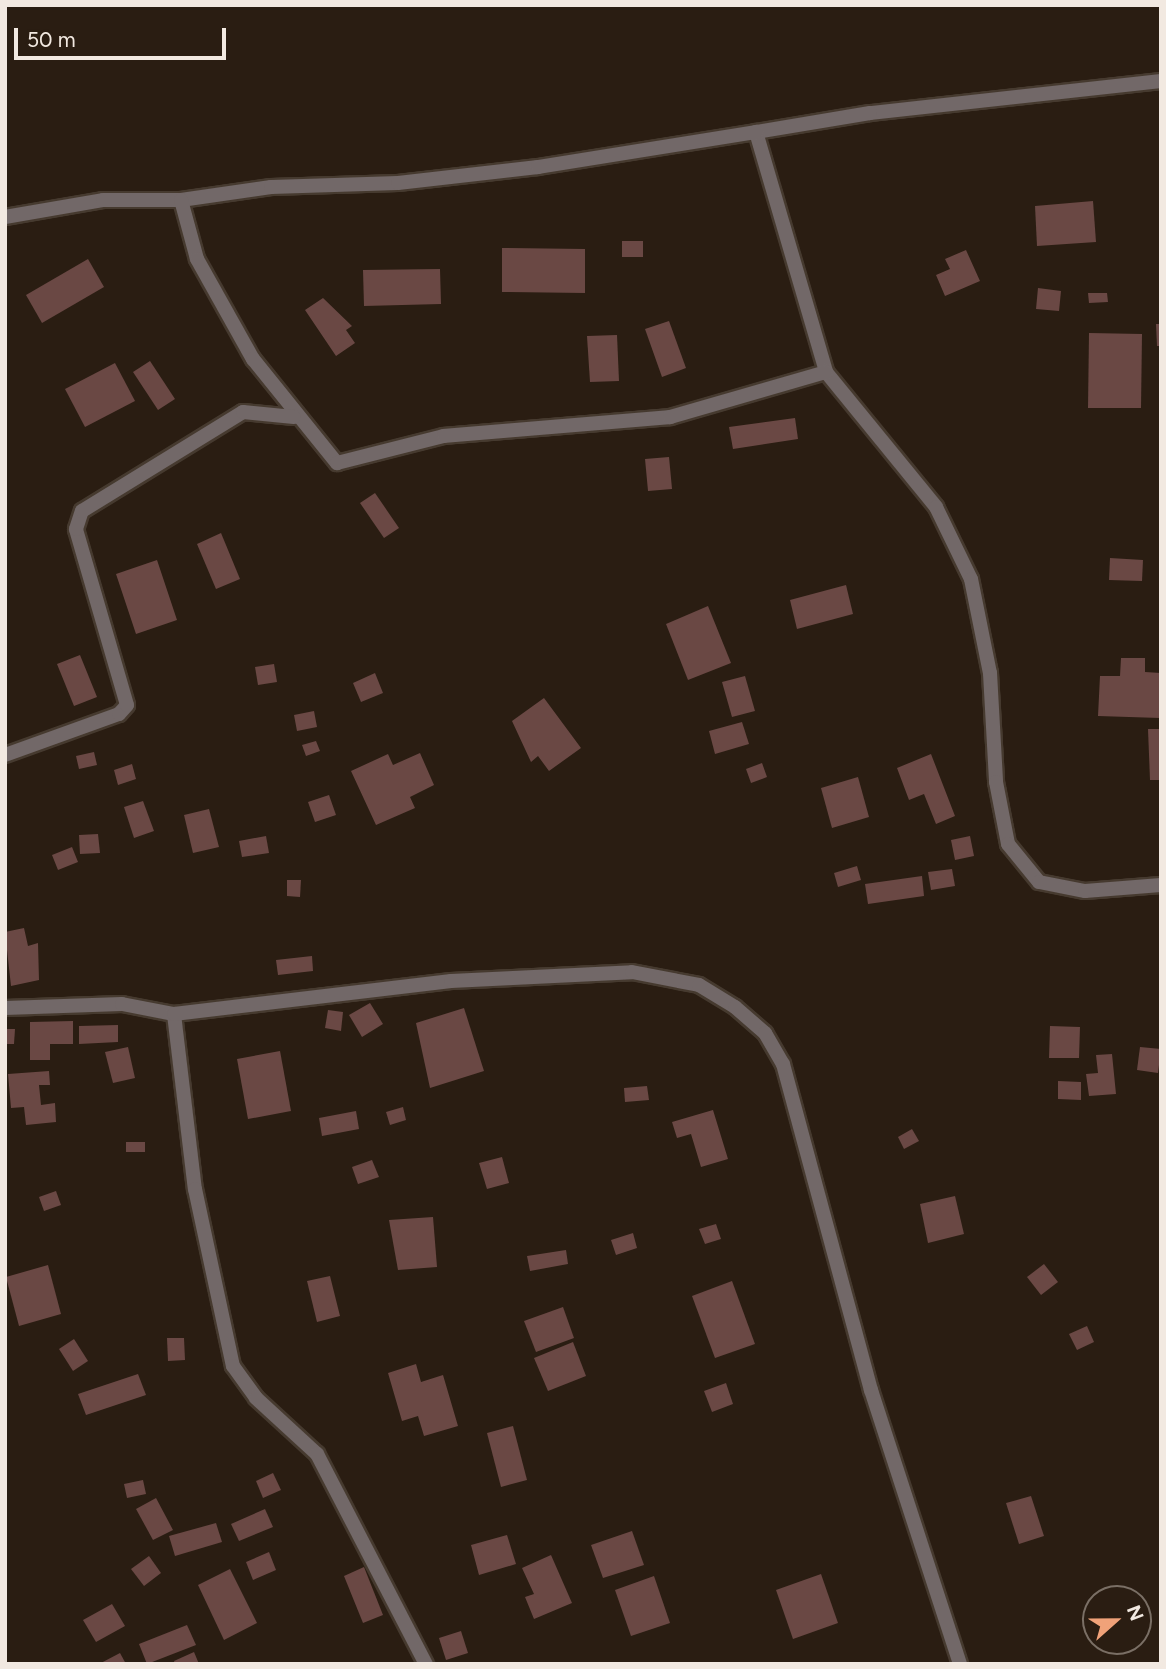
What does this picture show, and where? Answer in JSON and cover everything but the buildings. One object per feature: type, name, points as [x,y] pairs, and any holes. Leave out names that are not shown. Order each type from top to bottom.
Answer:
[{"type":"street","points":[[5,217],[103,200],[181,200],[271,187],[398,183],[538,167],[870,113],[1161,81]]},
{"type":"street","points":[[756,132],[826,372],[936,507],[971,579],[990,673],[996,782],[1008,845],[1039,882],[1085,891],[1161,885]]},
{"type":"street","points":[[181,200],[197,259],[294,418],[337,463],[444,436],[670,417],[826,372]]},
{"type":"street","points":[[5,755],[119,714],[127,705],[76,528],[82,511],[243,412],[294,418]]},
{"type":"street","points":[[5,1008],[122,1004],[174,1014],[451,981],[632,972],[699,985],[735,1007],[765,1033],[795,1099],[867,1378],[960,1664]]},
{"type":"street","points":[[174,1014],[195,1189],[233,1366],[256,1398],[317,1454],[426,1664]]}]
